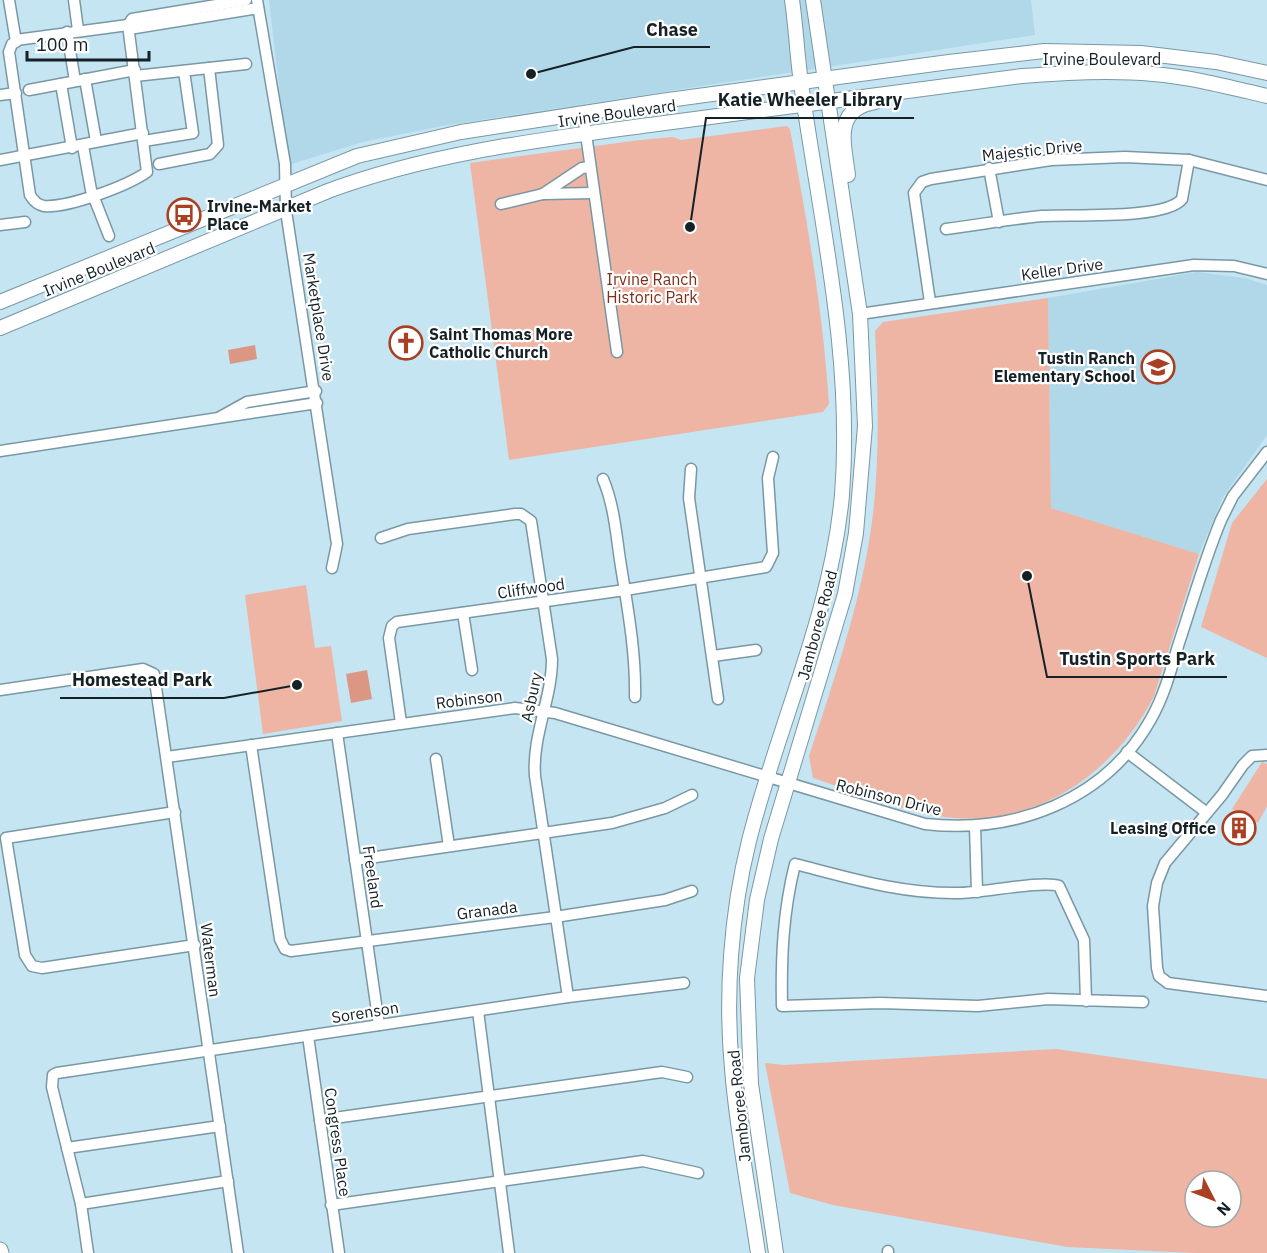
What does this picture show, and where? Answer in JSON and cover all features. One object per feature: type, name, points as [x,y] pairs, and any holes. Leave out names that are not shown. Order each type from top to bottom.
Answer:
[{"type":"main road","name":"Jamboree Road","points":[[758,1253],[735,1101],[730,998],[740,891],[749,842],[767,777],[801,675],[833,559],[844,452],[845,413],[837,315],[801,82],[792,0]]},
{"type":"main road","name":"Jamboree Road","points":[[776,1253],[751,1084],[747,978],[757,900],[787,784],[832,643],[856,533],[865,426],[860,314],[813,0]]},
{"type":"main road","name":"Irvine Boulevard","points":[[0,302],[286,184],[374,151],[461,132],[825,78],[1044,51],[1141,53],[1216,63],[1267,74]]},
{"type":"main road","name":"Irvine Boulevard","points":[[0,328],[376,173],[450,157],[585,134],[1022,76],[1081,72],[1153,74],[1208,81],[1267,96]]},
{"type":"main road","points":[[849,239],[853,218],[843,127],[848,116],[862,104],[956,85]]},
{"type":"street","points":[[9,0],[16,40],[9,52],[30,195],[38,204],[44,206],[93,196],[137,179],[147,172],[130,25]]},
{"type":"street","points":[[74,0],[78,30]]},
{"type":"street","points":[[130,25],[246,0]]},
{"type":"street","points":[[16,40],[78,30],[130,25],[258,4]]},
{"type":"street","name":"Marketplace Drive","points":[[258,4],[285,164],[286,211],[316,391],[337,544],[332,568]]},
{"type":"street","points":[[66,32],[96,141]]},
{"type":"street","points":[[28,90],[135,73],[184,71],[246,64]]},
{"type":"street","points":[[159,164],[210,154],[218,145],[209,68]]},
{"type":"street","points":[[0,160],[77,147],[96,141],[193,133],[184,71]]},
{"type":"street","points":[[61,84],[77,147],[109,236]]},
{"type":"street","points":[[0,95],[16,93]]},
{"type":"street","points":[[583,113],[617,352]]},
{"type":"street","name":"Majestic Drive","points":[[930,302],[914,193],[922,182],[989,168],[1062,159],[1125,157],[1190,160],[1267,180]]},
{"type":"street","points":[[946,229],[1043,216],[1134,213],[1177,204],[1185,192],[1190,160]]},
{"type":"street","points":[[543,194],[582,168],[589,166]]},
{"type":"street","points":[[989,168],[999,222]]},
{"type":"street","points":[[501,204],[543,194],[593,193]]},
{"type":"street","points":[[0,225],[25,222]]},
{"type":"street","name":"Keller Drive","points":[[860,314],[1194,265],[1234,266],[1267,274]]},
{"type":"street","points":[[217,419],[247,402],[316,391]]},
{"type":"street","points":[[0,451],[317,403]]},
{"type":"street","name":"Robinson Drive","points":[[767,777],[925,824],[975,826],[1008,823],[1064,802],[1086,789],[1127,752],[1151,719],[1165,689],[1221,520],[1233,496],[1267,452]]},
{"type":"street","name":"Cliffwood","points":[[402,723],[389,638],[392,626],[403,621],[762,569],[770,563],[773,553],[768,478],[772,458]]},
{"type":"street","points":[[692,469],[689,498],[718,699]]},
{"type":"street","points":[[603,479],[610,495],[625,590],[636,668],[635,697]]},
{"type":"street","name":"Asbury","points":[[381,538],[408,529],[521,514],[531,521],[544,600],[552,679],[543,711],[534,760],[568,997]]},
{"type":"street","points":[[463,613],[472,669]]},
{"type":"street","points":[[713,656],[756,650]]},
{"type":"street","name":"Waterman","points":[[0,690],[143,669],[152,671],[155,678],[238,1253]]},
{"type":"street","name":"Robinson","points":[[167,757],[515,708],[543,711],[767,777]]},
{"type":"street","name":"Freeland","points":[[337,733],[379,1025]]},
{"type":"street","name":"Granada","points":[[251,745],[280,939],[285,949],[297,951],[555,917],[665,900],[692,891]]},
{"type":"street","points":[[1127,752],[1207,813]]},
{"type":"street","points":[[1267,755],[1261,753],[1252,756],[1243,765],[1207,813],[1172,852],[1157,883],[1153,906],[1159,976],[1177,986],[1267,996]]},
{"type":"street","points":[[436,759],[449,846]]},
{"type":"street","points":[[355,860],[543,833],[640,816],[692,795]]},
{"type":"street","points":[[175,812],[6,838],[25,955],[32,966],[42,968],[195,945]]},
{"type":"street","points":[[975,826],[977,892]]},
{"type":"street","points":[[1086,1001],[1084,940],[1064,891],[1053,884],[977,892],[880,887],[795,864],[785,904],[781,947],[782,1006],[880,1003],[978,1006],[1048,999],[1086,1001],[1143,1002]]},
{"type":"street","name":"Sorenson","points":[[67,1148],[52,1087],[53,1075],[62,1071],[568,997],[684,983]]},
{"type":"street","points":[[478,1011],[509,1253]]},
{"type":"street","name":"Congress Place","points":[[308,1036],[339,1253]]},
{"type":"street","points":[[320,1120],[662,1072],[687,1077]]},
{"type":"street","points":[[88,1253],[81,1204],[67,1148],[220,1126]]},
{"type":"street","points":[[331,1205],[643,1161],[698,1173]]},
{"type":"street","points":[[81,1204],[228,1181]]},
{"type":"shaded area","points":[[269,0],[1031,0],[1035,35],[442,126],[363,142],[288,165]]},
{"type":"shaded area","name":"Tustin Ranch Elementary School","points":[[1197,272],[1245,278],[1267,285],[1267,435],[1223,497],[1199,554],[1051,508],[1048,298]]},
{"type":"shaded area","points":[[255,345],[257,359],[230,364],[228,350]]},
{"type":"shaded area","points":[[367,670],[372,699],[351,703],[346,674]]},
{"type":"green space","name":"Irvine Ranch Historic Park","points":[[787,126],[790,129],[819,300],[829,404],[823,412],[509,460],[470,163],[640,140],[673,137],[681,140]]},
{"type":"green space","points":[[1048,298],[1051,508],[1199,554],[1154,696],[1138,724],[1118,749],[1094,771],[1069,790],[1040,804],[1010,814],[978,818],[928,814],[895,806],[813,778],[809,756],[855,606],[873,514],[878,446],[875,331],[883,322]]},
{"type":"green space","points":[[1267,479],[1267,658],[1201,627],[1232,523]]},
{"type":"green space","points":[[306,585],[315,648],[331,646],[342,721],[263,734],[245,595]]},
{"type":"green space","points":[[1262,762],[1267,764],[1267,806],[1258,823],[1232,809]]},
{"type":"green space","points":[[1056,1049],[1267,1079],[1267,1253],[1195,1253],[1067,1247],[833,1205],[790,1193],[765,1063],[784,1065]]},
{"type":"place","name":"Chase","points":[[531,74]]},
{"type":"place","name":"Irvine-Market Place","points":[[184,215]]},
{"type":"place","name":"Katie Wheeler Library","points":[[690,227]]},
{"type":"place","name":"Saint Thomas More Catholic Church","points":[[406,343]]},
{"type":"place","name":"Tustin Ranch Elementary School","points":[[1158,367]]},
{"type":"place","name":"Tustin Sports Park","points":[[1027,576]]},
{"type":"place","name":"Homestead Park","points":[[297,685]]},
{"type":"place","name":"Leasing Office","points":[[1239,828]]}]
